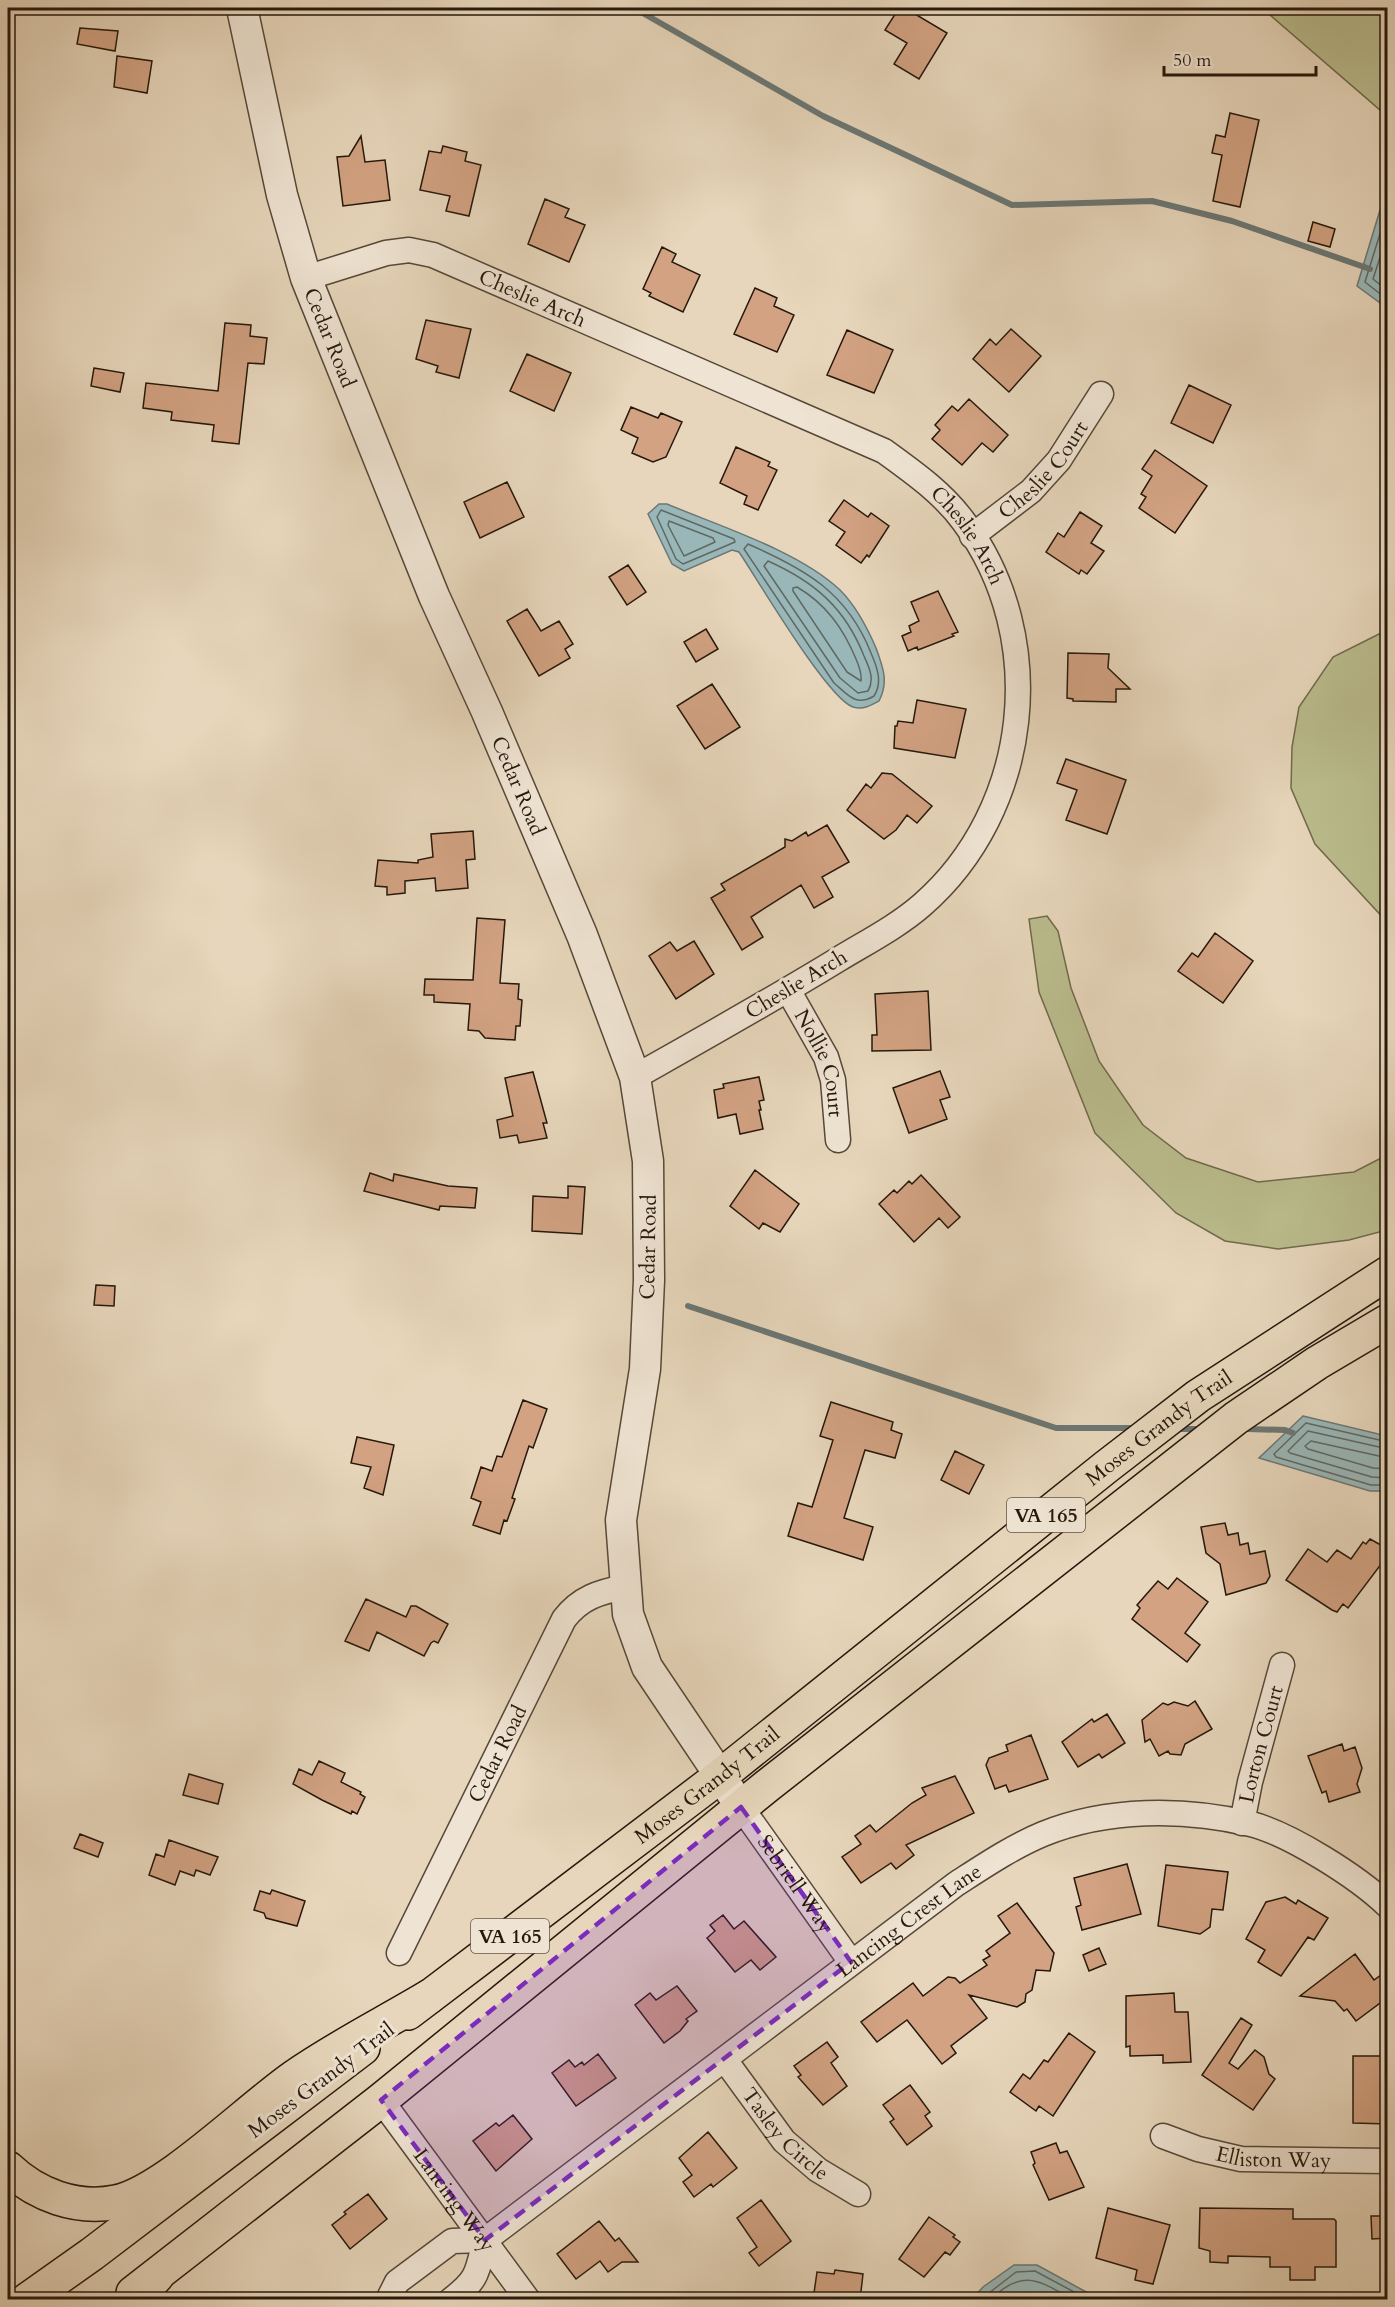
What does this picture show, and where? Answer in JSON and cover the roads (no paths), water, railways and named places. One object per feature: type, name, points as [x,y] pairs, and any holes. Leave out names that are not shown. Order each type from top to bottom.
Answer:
[{"type":"main road","name":"Moses Grandy Trail","points":[[27,2300],[102,2247],[719,1777],[1198,1396],[1388,1273]]},
{"type":"main road","name":"Moses Grandy Trail","points":[[125,2300],[146,2288],[741,1808],[1236,1418],[1317,1363],[1388,1321]]},
{"type":"main road","points":[[8,2168],[36,2189],[52,2197],[72,2202],[92,2205],[133,2195],[183,2163],[294,2077],[430,1996]]},
{"type":"street","name":"Cedar Road","points":[[242,8],[282,195],[306,278],[434,596],[487,712],[578,925],[635,1077],[648,1161],[650,1280],[645,1369],[621,1520],[628,1614],[647,1667],[741,1808]]},
{"type":"street","name":"Cheslie Arch","points":[[306,278],[386,253],[409,250],[433,255],[884,451],[925,481],[965,523],[993,573],[1015,635],[1018,689],[1011,761],[1002,791],[984,826],[956,868],[922,905],[788,990],[635,1077]]},
{"type":"street","name":"Cheslie Court","points":[[972,536],[1031,491],[1059,460],[1101,394]]},
{"type":"street","name":"Nollie Court","points":[[788,990],[826,1058],[833,1080],[838,1140]]},
{"type":"street","name":"Cedar Road","points":[[399,1953],[564,1619],[581,1601],[599,1592],[625,1587]]},
{"type":"street","name":"Lorton Court","points":[[1242,1823],[1250,1782],[1282,1665]]},
{"type":"street","name":"Sebriell Way","points":[[741,1808],[850,1962]]},
{"type":"street","name":"Lancing Crest Lane","points":[[485,2240],[725,2060],[850,1962],[981,1868],[1046,1833],[1125,1814],[1167,1813],[1242,1823],[1277,1834],[1339,1869],[1388,1906]]},
{"type":"street","name":"Tasley Circle","points":[[725,2060],[784,2141],[818,2170],[858,2194]]},
{"type":"street","name":"Lancing Way","points":[[381,2100],[528,2300]]},
{"type":"street","name":"Elliston Way","points":[[1163,2136],[1198,2149],[1241,2158],[1388,2161]]},
{"type":"street","points":[[388,2300],[397,2282],[453,2241],[485,2240],[477,2275],[471,2285],[451,2300]]},
{"type":"water","points":[[1387,187],[1388,308],[1357,286]]},
{"type":"water","points":[[659,504],[667,504],[781,551],[823,576],[840,590],[861,617],[879,655],[883,668],[884,687],[879,701],[860,708],[853,707],[841,699],[811,661],[739,552],[732,550],[684,571],[672,564],[648,514]]},
{"type":"water","points":[[1303,1416],[1387,1436],[1387,1491],[1370,1491],[1259,1458]]},
{"type":"water","points":[[1014,2265],[1037,2265],[1099,2299],[972,2299],[983,2287]]},
{"type":"waterway","points":[[634,8],[823,116],[1012,205],[1152,201],[1232,221],[1370,269]]},
{"type":"waterway","points":[[688,1306],[1056,1428],[1130,1428]]},
{"type":"waterway","points":[[1182,1429],[1196,1429]]},
{"type":"waterway","points":[[1247,1429],[1285,1430],[1293,1433]]}]
